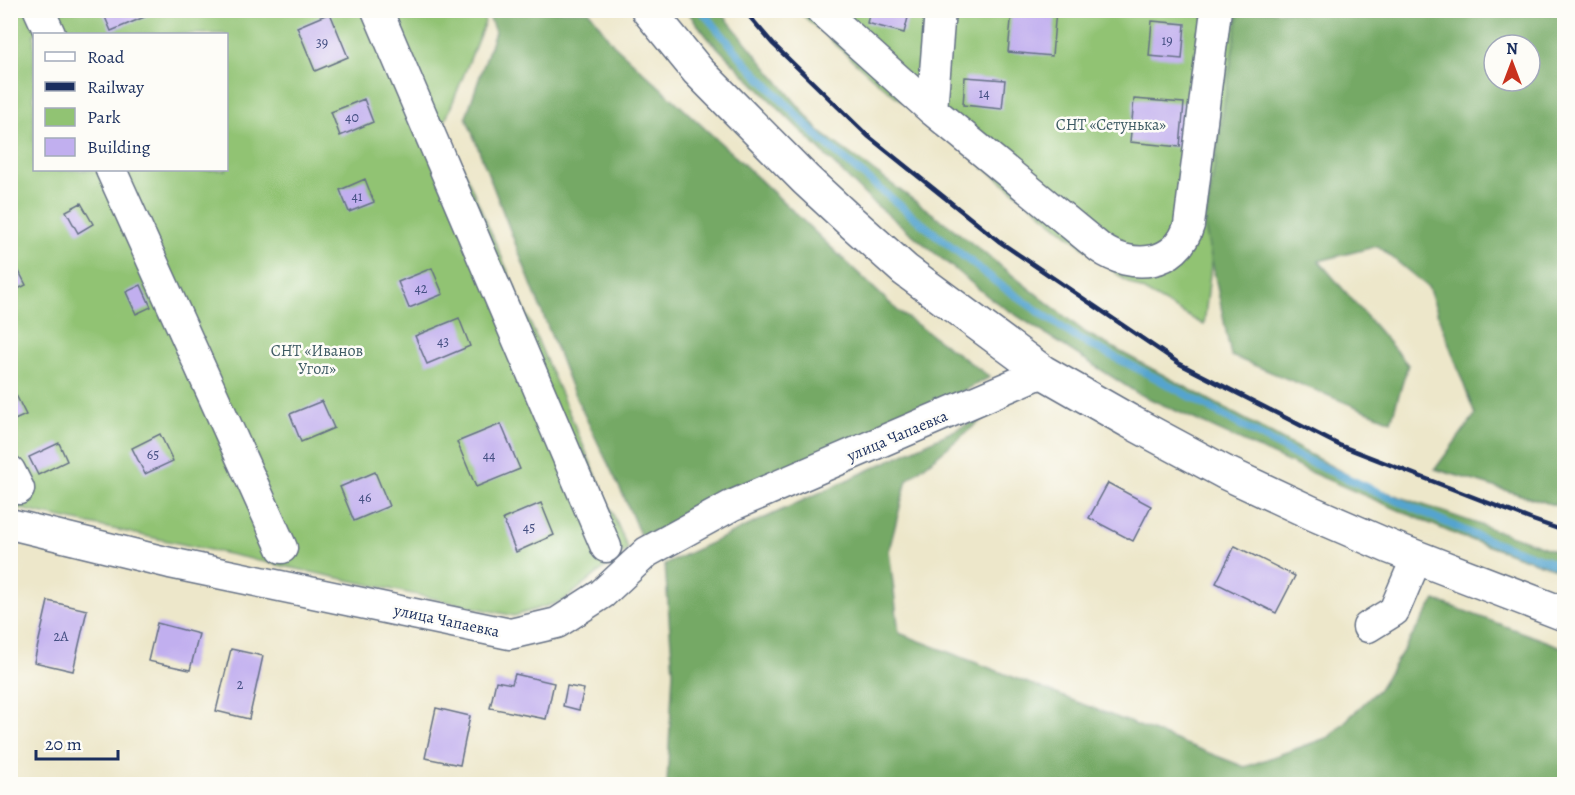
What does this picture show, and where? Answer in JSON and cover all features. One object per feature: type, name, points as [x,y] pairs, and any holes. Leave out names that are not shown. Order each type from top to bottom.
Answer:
[{"type":"main road","points":[[648,10],[698,71],[840,211],[905,270],[1043,372],[1224,472],[1390,547],[1564,614]]},
{"type":"street","points":[[39,10],[50,33]]},
{"type":"street","points":[[377,10],[606,547]]},
{"type":"street","points":[[820,10],[932,110],[1109,255],[1132,262],[1149,262],[1172,253],[1186,236],[1216,10]]},
{"type":"street","points":[[932,110],[940,10]]},
{"type":"street","points":[[111,171],[282,548]]},
{"type":"street","name":"улица Чапаевка","points":[[10,524],[170,563],[510,633],[556,622],[602,594],[647,552],[731,506],[1043,372]]},
{"type":"street","points":[[1368,627],[1394,611],[1418,557]]},
{"type":"green space","name":"СНТ «Иванов Угол»","points":[[11,11],[481,11],[485,22],[444,124],[628,549],[563,601],[514,616],[11,507]]},
{"type":"green space","points":[[487,11],[589,11],[613,44],[898,311],[990,377],[641,537],[572,389],[466,117],[495,32]]},
{"type":"green space","points":[[687,11],[720,11],[820,132],[951,227],[1086,333],[1366,485],[1564,554],[1564,572],[1459,536],[1312,473],[1137,393],[991,299],[869,199],[708,38]]},
{"type":"green space","name":"СНТ «Сетунька»","points":[[798,11],[1241,11],[1204,325],[1126,281],[874,79]]},
{"type":"green space","points":[[1239,11],[1564,11],[1564,508],[1435,469],[1475,415],[1428,287],[1378,246],[1319,261],[1408,365],[1391,421],[1231,356],[1205,227]]},
{"type":"green space","points":[[988,415],[907,480],[889,550],[899,633],[1245,767],[1329,737],[1379,689],[1435,600],[1564,648],[1564,784],[667,784],[673,671],[665,564]]},
{"type":"building","points":[[102,10],[153,10],[154,13],[111,31]]},
{"type":"building","points":[[870,10],[910,10],[904,33],[867,23]]},
{"type":"building","points":[[1012,10],[1056,10],[1052,56],[1008,52]]},
{"type":"building","points":[[330,13],[348,57],[315,71],[297,27]]},
{"type":"building","points":[[1152,21],[1185,24],[1182,59],[1149,56]]},
{"type":"building","points":[[965,77],[1005,80],[1002,109],[963,105]]},
{"type":"building","points":[[364,99],[373,122],[340,136],[331,112]]},
{"type":"building","points":[[1134,99],[1184,103],[1180,147],[1130,142]]},
{"type":"building","points":[[365,179],[374,202],[349,212],[340,190]]},
{"type":"building","points":[[81,203],[93,224],[78,233],[66,211]]},
{"type":"building","points":[[10,254],[26,285],[10,293]]},
{"type":"building","points":[[432,268],[443,294],[409,308],[398,282]]},
{"type":"building","points":[[141,285],[151,307],[136,314],[126,292]]},
{"type":"building","points":[[459,318],[470,346],[427,364],[415,336]]},
{"type":"building","points":[[15,393],[26,415],[10,422],[10,395]]},
{"type":"building","points":[[322,401],[334,428],[301,442],[290,414]]},
{"type":"building","points":[[501,424],[520,469],[476,487],[457,442]]},
{"type":"building","points":[[160,434],[173,461],[145,474],[132,448]]},
{"type":"building","points":[[59,443],[67,461],[38,475],[29,457]]},
{"type":"building","points":[[375,472],[389,506],[354,521],[340,487]]},
{"type":"building","points":[[1108,483],[1151,506],[1133,541],[1089,518]]},
{"type":"building","points":[[541,503],[554,535],[516,552],[503,519]]},
{"type":"building","points":[[1235,546],[1295,576],[1276,613],[1216,583]]},
{"type":"building","points":[[48,601],[87,610],[73,671],[34,662]]},
{"type":"building","points":[[157,623],[199,634],[190,670],[148,661]]},
{"type":"building","points":[[231,649],[263,656],[249,719],[216,711]]},
{"type":"building","points":[[515,674],[554,683],[546,719],[490,708],[496,681],[512,684]]},
{"type":"building","points":[[567,686],[584,689],[579,710],[563,706]]},
{"type":"building","points":[[436,708],[470,716],[460,765],[425,758]]},
{"type":"waterway","points":[[701,10],[746,63],[821,140],[999,284],[1077,338],[1156,378],[1297,456],[1474,535],[1564,567]]},
{"type":"railway","points":[[744,10],[773,44],[868,136],[1000,242],[1180,364],[1339,445],[1564,531]]}]
